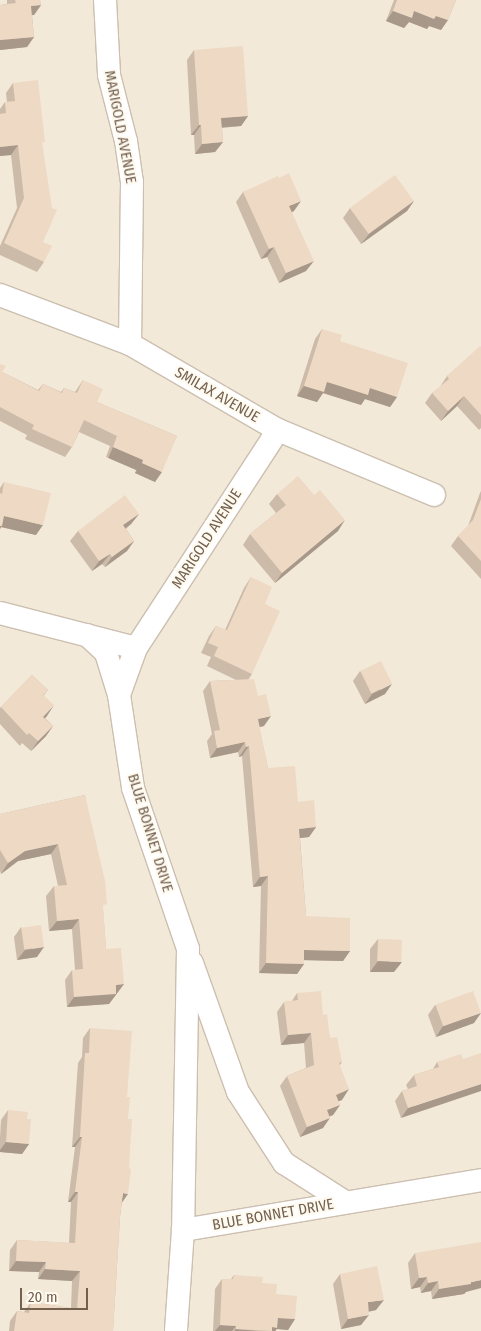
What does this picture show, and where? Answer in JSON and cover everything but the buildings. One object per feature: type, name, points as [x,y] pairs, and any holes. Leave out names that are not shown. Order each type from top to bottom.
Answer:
[{"type":"street","name":"MARIGOLD AVENUE","points":[[105,0],[109,75],[126,141],[132,182],[130,344]]},
{"type":"street","name":"SMILAX AVENUE","points":[[0,295],[130,344],[278,430],[434,495]]},
{"type":"street","name":"MARIGOLD AVENUE","points":[[136,648],[278,430]]},
{"type":"street","points":[[0,614],[136,648]]},
{"type":"street","points":[[86,634],[106,653],[119,695]]},
{"type":"street","name":"BLUE BONNET DRIVE","points":[[136,648],[119,695],[133,788],[238,1092],[284,1163],[345,1202]]},
{"type":"street","name":"BLUE BONNET DRIVE","points":[[188,949],[183,1230],[481,1180]]},
{"type":"street","points":[[176,1331],[183,1230]]},
{"type":"shaded area","points":[[0,0],[481,0],[481,1331],[0,1331]]}]
